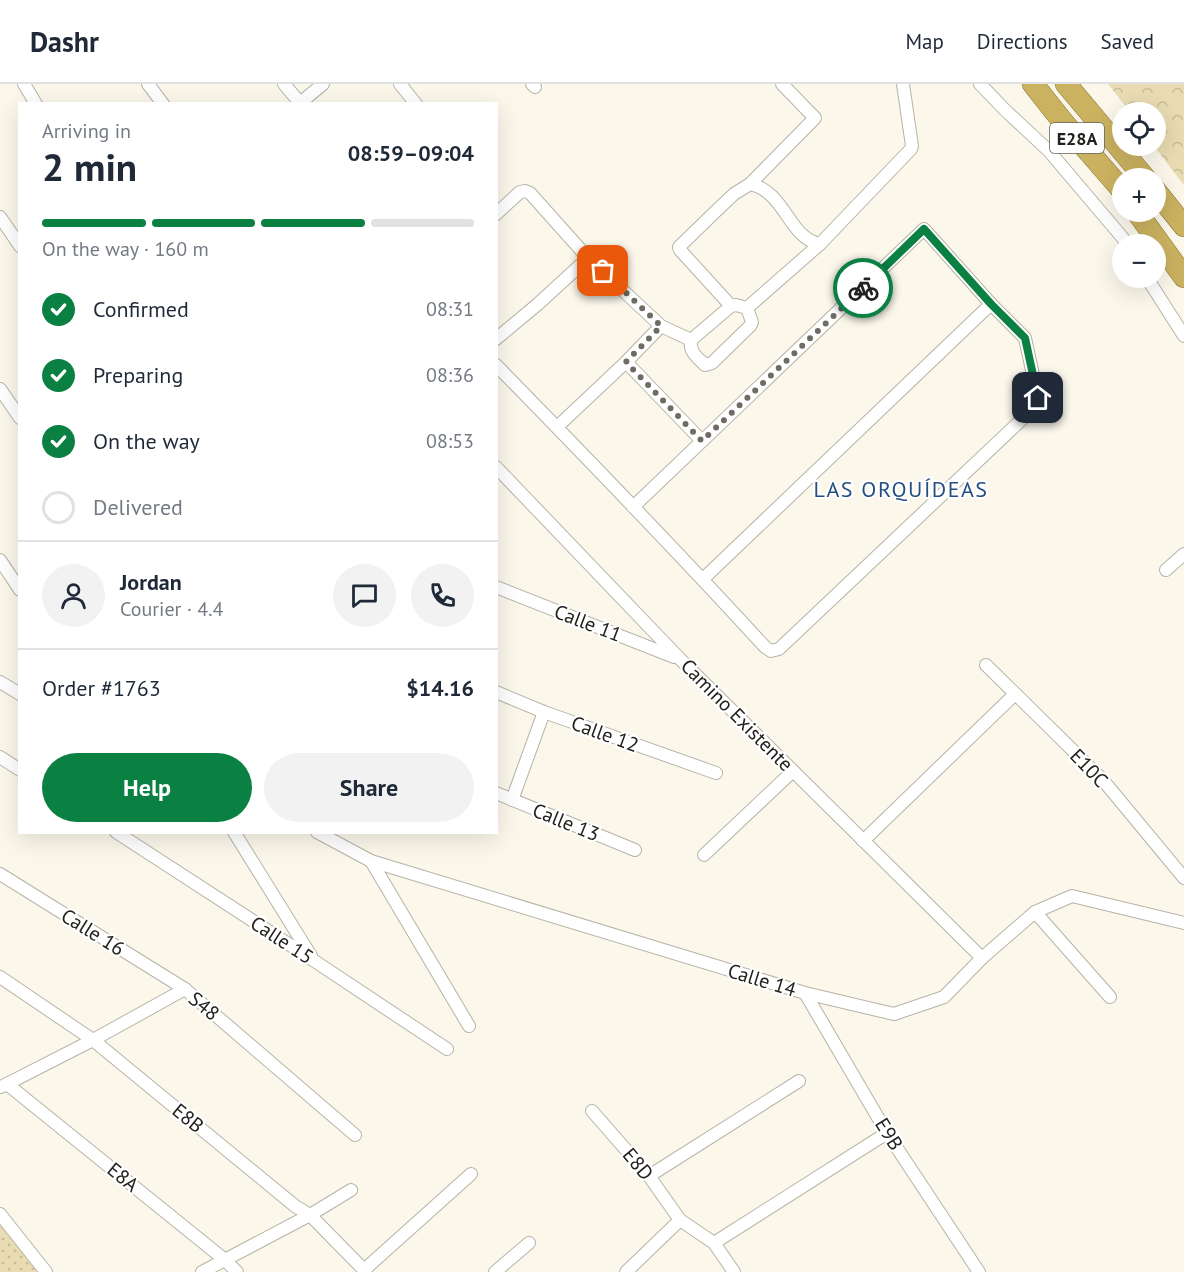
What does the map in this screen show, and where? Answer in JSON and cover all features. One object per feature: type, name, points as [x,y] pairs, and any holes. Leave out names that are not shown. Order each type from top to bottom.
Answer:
[{"type":"highway","name":"E28A","points":[[1033,84],[1112,178]]},
{"type":"highway","name":"E28A","points":[[1066,84],[1137,168]]},
{"type":"highway","points":[[1166,204],[1184,226]]},
{"type":"highway","points":[[1144,222],[1184,277]]},
{"type":"street","points":[[24,84],[35,102]]},
{"type":"street","points":[[148,84],[162,102]]},
{"type":"street","points":[[284,84],[299,102]]},
{"type":"street","points":[[301,102],[323,84]]},
{"type":"street","points":[[400,84],[414,102]]},
{"type":"street","points":[[731,306],[679,247],[721,206],[750,184],[815,118],[782,84]]},
{"type":"street","points":[[747,308],[820,244],[911,149],[903,84]]},
{"type":"street","points":[[980,84],[1049,151],[1119,234]]},
{"type":"street","points":[[750,184],[761,186],[771,194],[804,237],[820,244]]},
{"type":"street","points":[[498,212],[520,192],[525,190],[530,193],[588,258],[661,326],[691,340]]},
{"type":"street","points":[[0,217],[18,243]]},
{"type":"street","points":[[498,367],[771,651],[780,649],[1035,406],[1038,398],[1025,338],[991,304],[924,229],[633,507]]},
{"type":"street","points":[[498,337],[588,258]]},
{"type":"street","points":[[1153,288],[1184,336]]},
{"type":"street","points":[[703,579],[991,304]]},
{"type":"street","points":[[731,306],[747,308],[752,322],[750,326],[712,363],[705,365],[692,352],[691,340],[731,306]]},
{"type":"street","points":[[557,428],[661,326]]},
{"type":"street","points":[[626,362],[702,441]]},
{"type":"street","points":[[0,389],[18,415]]},
{"type":"street","name":"Camino Existente","points":[[498,469],[680,659],[982,958]]},
{"type":"street","points":[[1166,570],[1184,554]]},
{"type":"street","points":[[0,560],[18,587]]},
{"type":"street","points":[[0,580],[18,589]]},
{"type":"street","name":"Calle 11","points":[[498,588],[680,659]]},
{"type":"street","name":"E10C","points":[[986,665],[1102,779],[1184,878]]},
{"type":"street","points":[[0,682],[18,693]]},
{"type":"street","name":"Calle 12","points":[[498,693],[544,712],[716,773]]},
{"type":"street","points":[[863,841],[1016,694]]},
{"type":"street","points":[[512,800],[544,712]]},
{"type":"street","points":[[0,757],[18,769]]},
{"type":"street","points":[[704,855],[793,771]]},
{"type":"street","name":"Calle 13","points":[[498,794],[635,850]]},
{"type":"street","name":"Calle 15","points":[[119,834],[447,1049]]},
{"type":"street","points":[[235,834],[313,960]]},
{"type":"street","name":"Calle 14","points":[[321,834],[371,861],[805,993],[894,1014],[944,997],[982,958],[1035,912],[1072,896],[1184,923]]},
{"type":"street","points":[[371,861],[469,1026]]},
{"type":"street","name":"Calle 16","points":[[0,874],[185,989]]},
{"type":"street","points":[[1035,912],[1110,997]]},
{"type":"street","name":"E8B","points":[[0,977],[93,1040],[295,1206],[310,1215],[365,1271]]},
{"type":"street","name":"S48","points":[[4,1086],[185,989],[355,1135]]},
{"type":"street","name":"E9B","points":[[805,993],[887,1133],[979,1272]]},
{"type":"street","points":[[649,1176],[799,1081]]},
{"type":"street","name":"E8A","points":[[4,1086],[225,1260],[237,1272]]},
{"type":"street","name":"E8D","points":[[592,1111],[649,1176],[680,1220]]},
{"type":"street","points":[[714,1243],[887,1133]]},
{"type":"street","points":[[365,1271],[471,1174]]},
{"type":"street","points":[[202,1272],[310,1215],[351,1190]]},
{"type":"street","points":[[0,1214],[46,1272]]},
{"type":"street","points":[[626,1272],[680,1220],[714,1243],[734,1272]]},
{"type":"street","points":[[495,1272],[529,1243]]},
{"type":"green space","points":[[1108,84],[1184,84],[1184,185],[1162,156],[1166,156],[1166,102],[1122,102]]},
{"type":"green space","points":[[0,1224],[37,1272],[0,1272]]},
{"type":"way so far","points":[[603,271],[661,326],[626,362],[702,441],[863,288]]},
{"type":"district","name":"LAS ORQUÍDEAS","points":[[901,489]]},
{"type":"route","points":[[863,288],[924,229],[991,304],[1025,338],[1038,398]]}]
